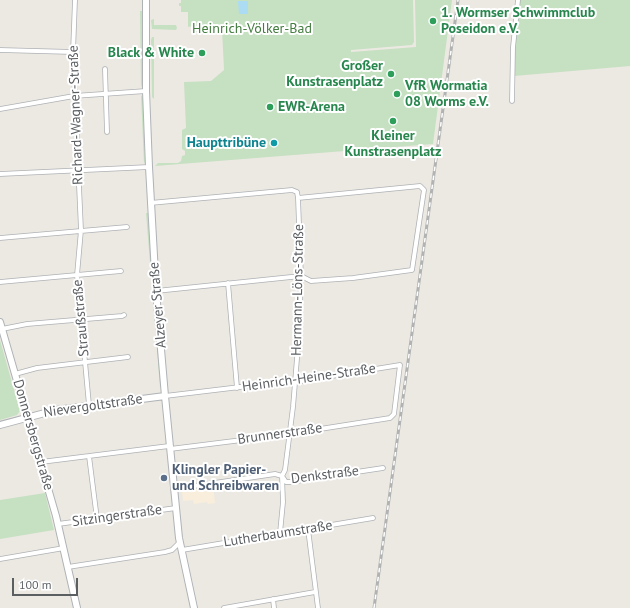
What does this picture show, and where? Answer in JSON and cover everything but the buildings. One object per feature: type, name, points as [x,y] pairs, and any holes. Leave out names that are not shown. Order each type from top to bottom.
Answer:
[{"type":"street","name":"Richard-Wagner-Straße","points":[[75,0],[73,52],[74,96],[81,230]]},
{"type":"street","name":"Alzeyer Straße","points":[[146,0],[146,91],[150,203],[164,396],[180,542],[194,608]]},
{"type":"street","points":[[512,101],[513,47],[518,0]]},
{"type":"street","points":[[0,50],[73,52]]},
{"type":"street","points":[[105,69],[107,132]]},
{"type":"street","points":[[0,109],[74,96],[146,91]]},
{"type":"street","points":[[0,174],[149,167]]},
{"type":"street","points":[[150,203],[292,190],[297,192],[298,198],[420,186],[424,192],[412,270],[353,278],[311,281],[301,276],[156,291]]},
{"type":"street","name":"Hermann-Löns-Straße","points":[[280,533],[283,502],[282,476],[285,470],[293,407],[299,334],[301,276],[298,198]]},
{"type":"street","points":[[0,238],[127,227]]},
{"type":"street","name":"Straußstraße","points":[[81,230],[77,275],[89,406]]},
{"type":"street","points":[[0,282],[120,271]]},
{"type":"street","points":[[228,283],[237,388]]},
{"type":"street","points":[[1,325],[80,320],[124,315]]},
{"type":"street","name":"Donnersbergstraße","points":[[1,325],[58,524],[77,608]]},
{"type":"street","points":[[15,374],[37,368],[128,357]]},
{"type":"street","name":"Heinrich-Heine-Straße","points":[[164,396],[290,381],[295,382],[400,365],[394,414],[390,418]]},
{"type":"street","name":"Nievergoltstraße","points":[[0,426],[56,410],[164,396]]},
{"type":"street","name":"Brunnerstraße","points":[[41,462],[289,433],[390,418]]},
{"type":"street","points":[[89,456],[97,519]]},
{"type":"street","name":"Denkstraße","points":[[174,489],[276,474],[282,476],[286,482],[290,482],[383,468]]},
{"type":"street","name":"Sitzingerstraße","points":[[58,524],[176,508]]},
{"type":"street","name":"Lutherbaumstraße","points":[[182,550],[373,518]]},
{"type":"street","points":[[308,529],[318,608]]},
{"type":"street","points":[[68,567],[165,552],[172,550],[180,542]]},
{"type":"street","points":[[0,558],[64,548]]},
{"type":"street","points":[[224,608],[315,592]]},
{"type":"street","points":[[273,599],[274,608]]},
{"type":"shaded area","points":[[213,486],[215,503],[208,504],[207,502],[194,504],[193,500],[183,501],[182,491]]},
{"type":"green space","name":"Heinrich-Völker-Bad","points":[[181,0],[413,0],[414,42],[412,45],[351,50],[351,52],[416,47],[415,0],[452,0],[433,144],[155,166],[158,163],[178,163],[181,161],[182,156],[185,155],[185,151],[182,149],[182,130],[186,128],[184,82],[211,81],[224,70],[222,29],[193,32],[193,26],[188,27],[188,12],[181,12],[181,6],[179,6],[179,3],[181,3]]},
{"type":"green space","points":[[519,0],[630,0],[630,66],[514,76]]},
{"type":"green space","points":[[140,11],[142,11],[141,88]]},
{"type":"green space","points":[[154,19],[154,25],[176,25],[177,28],[176,30],[152,29],[151,20]]},
{"type":"green space","points":[[152,37],[154,37],[154,99],[152,97]]},
{"type":"green space","points":[[141,95],[143,98],[144,164]]},
{"type":"green space","points":[[146,213],[148,213],[161,387],[160,387]]},
{"type":"green space","points":[[0,340],[20,411],[17,415],[0,420]]},
{"type":"green space","points":[[45,493],[54,530],[0,539],[0,500]]},
{"type":"water","points":[[238,1],[248,1],[248,14],[239,14]]},
{"type":"railway","points":[[374,608],[458,0]]},
{"type":"place","name":"1. Wormser Schwimmclub Poseidon e.V.","points":[[433,21]]},
{"type":"place","name":"Black & White","points":[[202,53]]},
{"type":"place","name":"Großer Kunstrasenplatz","points":[[391,74]]},
{"type":"place","name":"VfR Wormatia 08 Worms e.V.","points":[[397,94]]},
{"type":"place","name":"EWR-Arena","points":[[270,107]]},
{"type":"place","name":"Kleiner Kunstrasenplatz","points":[[393,121]]},
{"type":"place","name":"Haupttribüne","points":[[274,143]]},
{"type":"place","name":"Klingler Papier- und Schreibwaren","points":[[164,478]]}]
